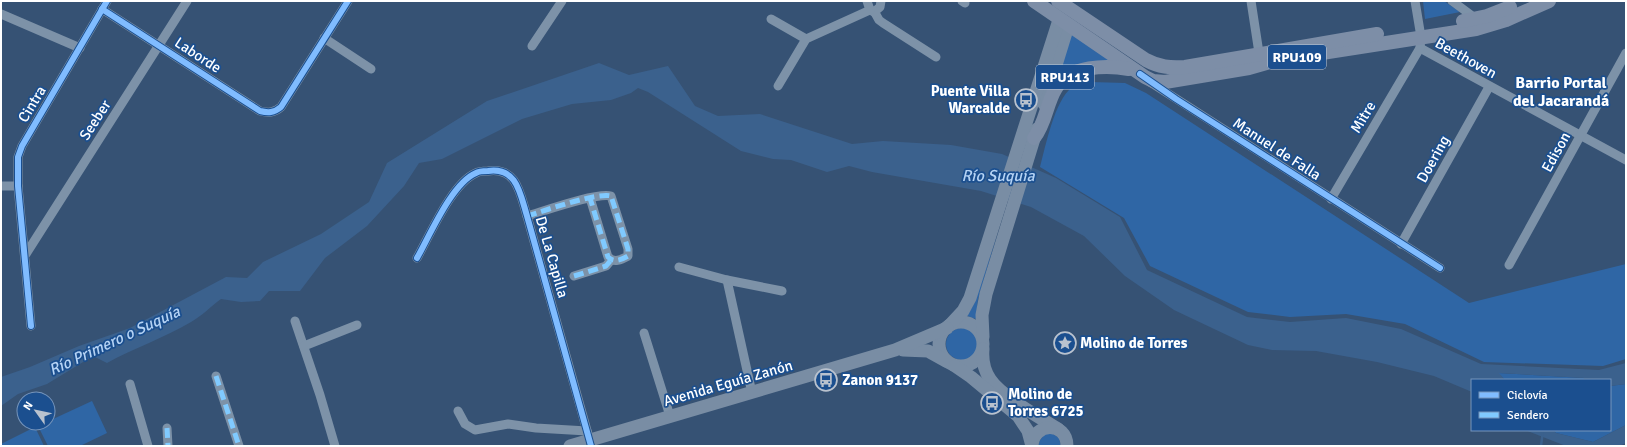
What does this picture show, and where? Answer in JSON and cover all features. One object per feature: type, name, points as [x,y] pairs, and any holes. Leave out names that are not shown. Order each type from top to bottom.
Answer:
[{"type":"main road","name":"Manuel de Falla","points":[[1034,1],[1064,20],[1137,72],[1153,81],[1173,81]]},
{"type":"main road","points":[[1048,1],[1064,20],[1141,64],[1156,69],[1162,66]]},
{"type":"main road","name":"RPU109","points":[[1058,1],[1146,60],[1162,66],[1185,67],[1259,53],[1420,38]]},
{"type":"main road","name":"RPU109","points":[[1173,81],[1249,68],[1270,62],[1309,55],[1420,38],[1475,24],[1492,25],[1537,2]]},
{"type":"main road","name":"RPU113","points":[[1064,20],[984,302],[983,342],[984,365],[992,381],[1011,397],[1058,429],[1066,437],[1067,446]]},
{"type":"main road","name":"RPU113","points":[[1032,446],[1028,431],[1018,416],[971,377],[951,364],[941,353],[939,345],[942,334],[968,303],[990,238],[1028,143],[1042,128],[1056,88],[1064,78],[1078,72],[1100,67],[1137,72]]},
{"type":"main road","points":[[948,326],[957,322],[968,323],[977,328],[983,342],[980,356],[974,363],[964,366],[951,364]]},
{"type":"main road","name":"Avenida Eguía Zanón","points":[[570,446],[895,350],[948,326]]},
{"type":"main road","name":"Avenida Eguía Zanón","points":[[895,350],[928,351],[951,364]]},
{"type":"main road","name":"RPU113","points":[[1032,446],[1032,440],[1038,431],[1048,427],[1058,429]]},
{"type":"street","name":"Seeber","points":[[26,254],[187,1]]},
{"type":"street","points":[[348,1],[324,38],[371,69]]},
{"type":"street","points":[[532,46],[562,1]]},
{"type":"street","points":[[778,86],[806,39],[870,7],[880,7],[882,1]]},
{"type":"street","points":[[1251,1],[1259,53]]},
{"type":"street","points":[[1415,1],[1420,38]]},
{"type":"street","points":[[1452,1],[1467,12],[1475,24]]},
{"type":"street","name":"Laborde","points":[[104,5],[159,46],[260,111],[271,112],[281,107],[324,38]]},
{"type":"street","name":"Cintra","points":[[31,326],[26,254],[17,164],[20,151],[104,5]]},
{"type":"street","points":[[870,7],[879,20],[936,57]]},
{"type":"street","points":[[1,14],[80,48]]},
{"type":"street","points":[[772,19],[806,39]]},
{"type":"street","name":"Beethoven","points":[[1420,38],[1489,87],[1626,160]]},
{"type":"street","name":"Mitre","points":[[1331,200],[1420,38]]},
{"type":"street","name":"Edison","points":[[1509,265],[1626,53]]},
{"type":"street","name":"Manuel de Falla","points":[[1137,72],[1331,200],[1440,268]]},
{"type":"street","points":[[1173,81],[1172,88],[1176,99]]},
{"type":"street","name":"Doering","points":[[1401,244],[1489,87]]},
{"type":"street","name":"De La Capilla","points":[[417,258],[451,196],[464,180],[476,172],[497,170],[507,172],[514,180],[527,216],[590,439]]},
{"type":"street","points":[[1,186],[18,186]]},
{"type":"street","points":[[527,216],[606,194],[611,196],[628,249],[628,256],[622,260],[611,260]]},
{"type":"street","points":[[590,198],[608,257],[611,260]]},
{"type":"street","points":[[574,276],[606,266],[611,260]]},
{"type":"street","points":[[679,267],[727,280],[782,291]]},
{"type":"street","points":[[727,280],[752,393]]},
{"type":"street","points":[[295,320],[335,446]]},
{"type":"street","points":[[304,346],[357,325]]},
{"type":"street","points":[[644,332],[670,416]]},
{"type":"street","points":[[216,376],[239,446]]},
{"type":"street","points":[[130,384],[148,446]]},
{"type":"street","points":[[458,411],[465,424],[475,430],[508,424],[590,439]]},
{"type":"street","points":[[167,428],[168,446]]},
{"type":"shaded area","points":[[1423,1],[1444,1],[1460,12],[1425,19]]},
{"type":"shaded area","points":[[1069,33],[1116,63],[1059,75]]},
{"type":"shaded area","points":[[1090,82],[1125,83],[1146,93],[1469,303],[1626,264],[1626,359],[1603,366],[1484,362],[1405,324],[1346,314],[1290,317],[1248,312],[1150,266],[1124,218],[1040,167],[1048,136],[1060,103],[1072,87]]},
{"type":"shaded area","points":[[998,232],[978,299],[976,319],[967,316],[974,304]]},
{"type":"shaded area","points":[[965,328],[971,330],[976,335],[978,344],[976,353],[971,358],[959,360],[953,358],[948,353],[946,341],[948,335],[953,330]]},
{"type":"shaded area","points":[[1498,373],[1585,378],[1584,379],[1504,379]]},
{"type":"shaded area","points":[[1626,384],[1626,425],[1593,442],[1556,433],[1554,431],[1611,431],[1611,386]]},
{"type":"shaded area","points":[[92,401],[107,433],[80,446],[48,446],[40,431],[56,431],[56,418]]},
{"type":"shaded area","points":[[27,431],[37,431],[44,446],[1,446],[1,444]]},
{"type":"shaded area","points":[[1045,434],[1053,434],[1059,438],[1061,446],[1038,446],[1040,440]]},
{"type":"water","name":"Río Suquía","points":[[599,63],[629,75],[668,66],[695,106],[718,116],[760,114],[852,144],[883,141],[951,145],[1002,154],[1056,178],[1120,217],[1147,270],[1247,317],[1290,322],[1346,318],[1401,329],[1481,364],[1599,370],[1626,363],[1626,384],[1611,386],[1611,379],[1584,379],[1499,373],[1504,379],[1471,379],[1471,392],[1434,376],[1377,362],[1316,351],[1272,350],[1248,345],[1174,310],[1125,276],[1084,236],[1031,207],[981,191],[872,172],[849,166],[827,172],[791,160],[773,159],[741,151],[648,92],[638,88],[631,93],[611,100],[572,104],[522,119],[442,159],[419,163],[404,186],[367,226],[325,258],[300,291],[269,291],[260,301],[241,302],[221,299],[195,320],[181,328],[107,363],[93,356],[47,384],[27,391],[16,391],[16,395],[1,406],[1,377],[30,367],[79,346],[130,328],[226,277],[247,278],[263,262],[321,234],[369,202],[387,163],[487,101]]},
{"type":"water","points":[[1626,425],[1626,443],[1619,446],[1566,446],[1528,431],[1554,431],[1556,433],[1593,442]]},
{"type":"waterway","points":[[1541,446],[1543,431]]},
{"type":"marked path","points":[[527,216],[583,199],[594,197],[611,196],[628,249],[628,256],[623,259],[613,260],[608,257],[590,198]]},
{"type":"marked path","points":[[574,276],[606,266],[611,260]]},
{"type":"marked path","points":[[216,376],[239,446]]},
{"type":"marked path","points":[[167,428],[168,446]]},
{"type":"cycle path","points":[[31,326],[18,186],[18,157],[22,146],[107,1]]},
{"type":"cycle path","points":[[102,9],[260,111],[268,112],[281,107],[348,1]]},
{"type":"cycle path","points":[[1140,74],[1176,99],[1440,268]]},
{"type":"cycle path","points":[[417,258],[450,198],[458,187],[467,179],[480,171],[498,171],[511,177],[516,183],[522,199],[591,446]]},
{"type":"place","name":"Puente Villa Warcalde","points":[[1026,100]]},
{"type":"place","name":"Molino de Torres","points":[[1065,343]]},
{"type":"place","name":"Zanon 9137","points":[[826,380]]},
{"type":"place","name":"Molino de Torres 6725","points":[[992,403]]},
{"type":"district","name":"Barrio Portal del Jacarandá","points":[[1561,91]]},
{"type":"water label","name":"Río Primero o Suquía","points":[[114,340]]}]
